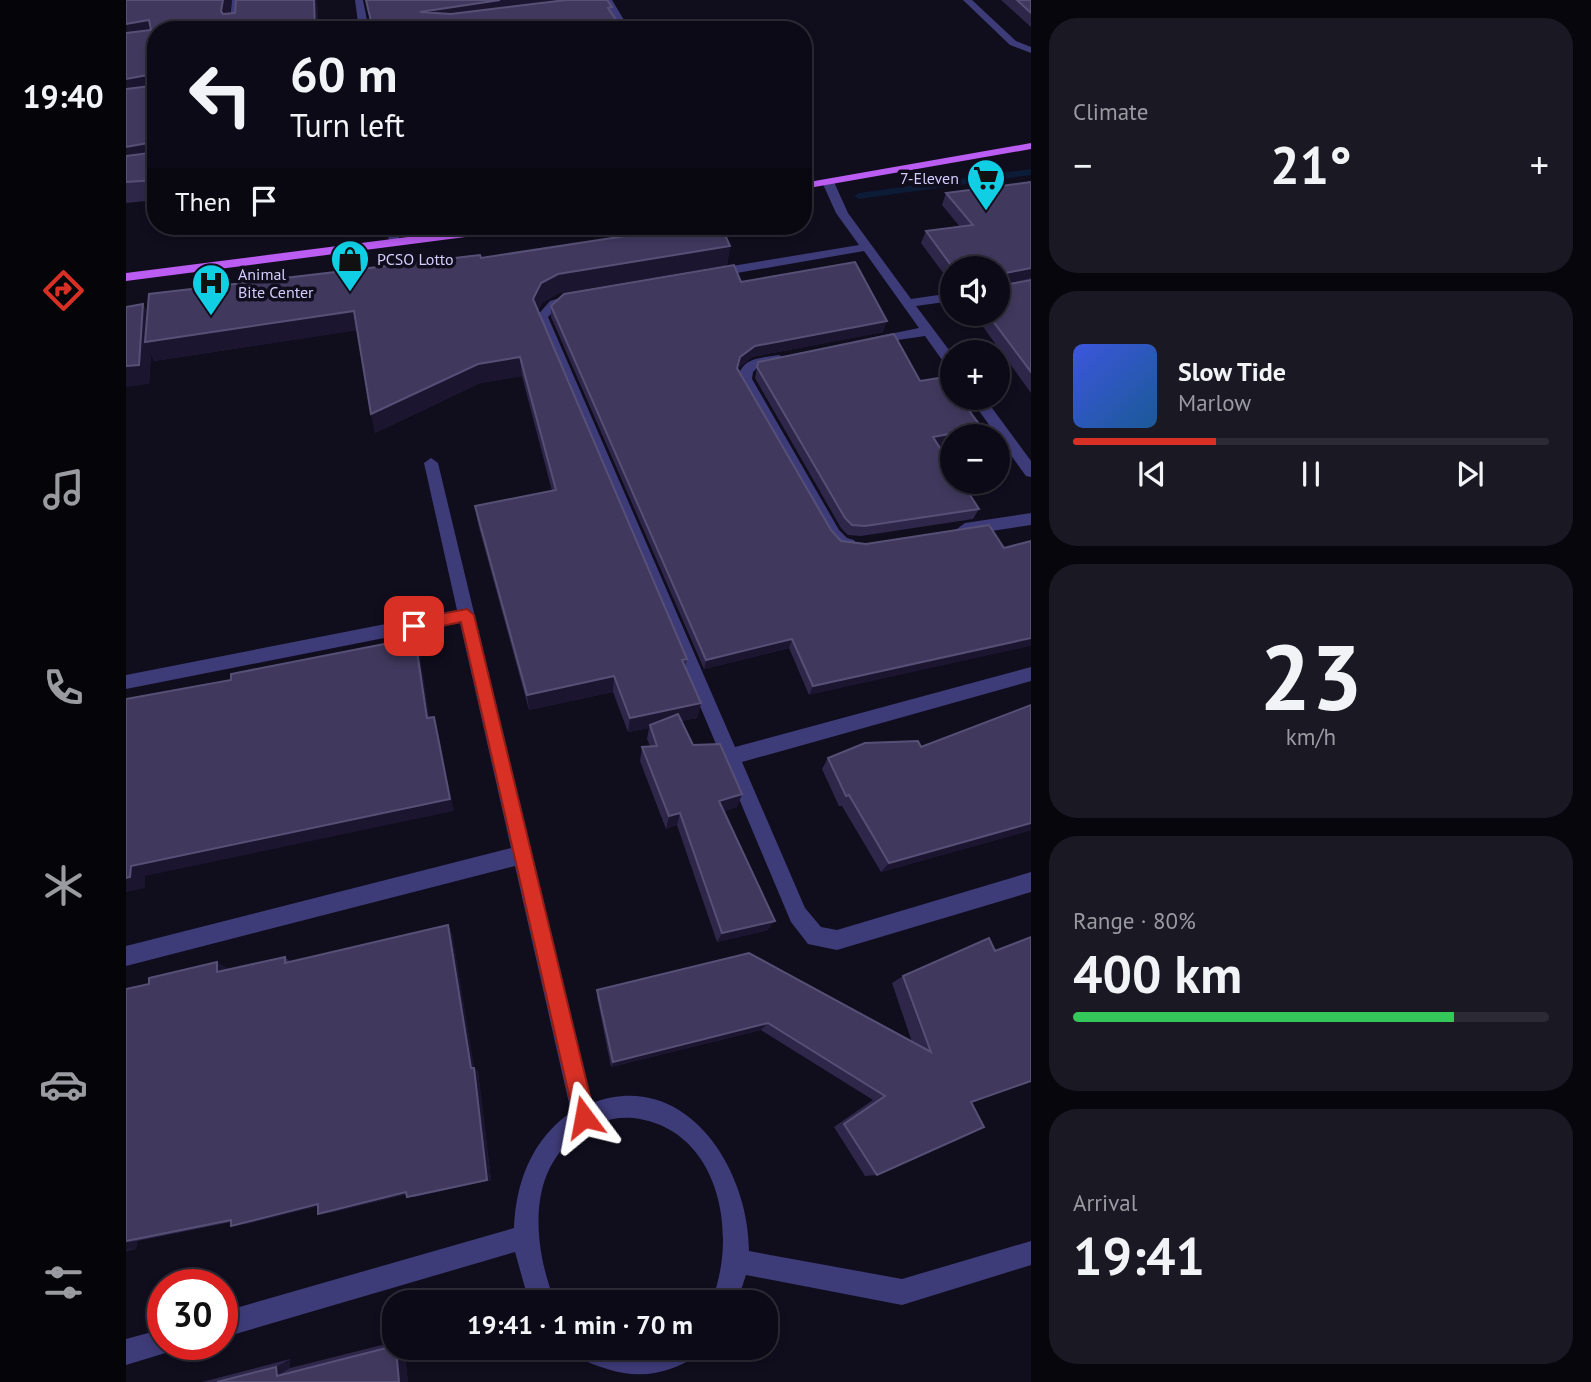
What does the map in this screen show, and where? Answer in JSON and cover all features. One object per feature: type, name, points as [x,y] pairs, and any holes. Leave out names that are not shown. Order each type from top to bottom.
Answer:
[{"type":"main road","points":[[812,185],[1031,146]]},
{"type":"main road","points":[[126,277],[449,235]]},
{"type":"street","points":[[235,21],[236,0]]},
{"type":"street","points":[[359,0],[362,21]]},
{"type":"street","points":[[967,0],[1013,43],[1031,50]]},
{"type":"street","points":[[599,9],[610,4],[620,21]]},
{"type":"street","points":[[828,182],[842,213],[940,348]]},
{"type":"street","points":[[394,235],[395,242]]},
{"type":"street","points":[[706,275],[866,247]]},
{"type":"street","points":[[586,296],[559,300],[548,307],[542,317],[798,915],[815,937],[837,940],[1031,882]]},
{"type":"street","points":[[907,303],[940,299]]},
{"type":"street","points":[[860,344],[927,331]]},
{"type":"street","points":[[793,356],[753,364],[746,370],[745,379],[834,534],[843,544],[861,545]]},
{"type":"street","points":[[986,410],[1031,472]]},
{"type":"street","points":[[431,463],[584,1117]]},
{"type":"street","points":[[953,531],[1031,519]]},
{"type":"street","points":[[126,682],[467,615]]},
{"type":"street","points":[[729,757],[1031,674]]},
{"type":"street","points":[[126,956],[522,855]]},
{"type":"street","points":[[536,1290],[530,1277],[524,1237],[527,1199],[540,1165],[559,1137],[584,1117],[615,1107],[648,1110],[680,1122],[706,1146],[727,1180],[737,1218],[737,1261],[728,1290]]},
{"type":"street","points":[[238,1320],[524,1237]]},
{"type":"street","points":[[737,1261],[902,1292],[1031,1253]]},
{"type":"street","points":[[126,1352],[147,1346]]},
{"type":"street","points":[[613,1360],[642,1364],[656,1360]]},
{"type":"building","points":[[126,0],[223,0],[223,14],[235,13],[236,0],[314,0],[315,21],[149,20],[126,24]]},
{"type":"building","points":[[366,0],[500,0],[420,12],[451,14],[566,0],[607,0],[612,7],[608,8],[617,21],[371,21]]},
{"type":"building","points":[[1017,0],[1031,0],[1031,13]]},
{"type":"building","points":[[147,30],[147,75],[126,79],[126,33]]},
{"type":"building","points":[[147,86],[147,143],[126,147],[126,89]]},
{"type":"building","points":[[147,153],[147,181],[126,182],[126,156]]},
{"type":"building","points":[[1031,182],[1031,268],[1010,272],[1010,256],[944,256],[926,231],[973,225],[946,193]]},
{"type":"building","points":[[632,235],[725,235],[730,246],[558,274],[541,283],[533,299],[687,659],[682,660],[701,703],[630,718],[614,676],[527,695],[475,506],[556,490],[520,357],[478,364],[371,414],[354,311],[145,342],[149,294],[480,255],[481,258]]},
{"type":"building","points":[[855,262],[887,321],[755,346],[740,357],[737,368],[831,530],[841,541],[866,544],[989,525],[1004,548],[1031,541],[1031,638],[813,686],[792,639],[706,660],[551,306],[564,294],[734,265],[741,282]]},
{"type":"building","points":[[1031,280],[1031,372],[1010,344],[1010,340],[997,326],[1010,326],[1010,284]]},
{"type":"building","points":[[143,304],[139,365],[126,366],[126,307]]},
{"type":"building","points":[[894,334],[920,381],[940,378],[940,410],[969,410],[979,424],[940,424],[940,436],[933,437],[940,448],[940,494],[969,494],[979,509],[865,526],[852,525],[845,518],[757,367],[758,362]]},
{"type":"building","points":[[415,638],[427,718],[434,717],[450,799],[131,866],[130,877],[126,878],[126,699],[231,680],[231,674]]},
{"type":"building","points":[[1031,705],[1031,823],[889,863],[849,795],[846,796],[828,758],[865,743],[918,741],[921,747]]},
{"type":"building","points":[[678,714],[693,745],[720,744],[742,794],[719,801],[775,921],[722,933],[680,813],[669,816],[642,747],[657,746],[650,725]]},
{"type":"building","points":[[448,925],[471,1068],[474,1068],[487,1180],[407,1197],[406,1192],[318,1214],[318,1204],[231,1226],[231,1220],[126,1241],[126,989],[149,984],[149,978],[217,962],[217,972],[285,957],[285,963]]},
{"type":"building","points":[[1031,937],[1031,1081],[971,1102],[984,1127],[877,1175],[844,1124],[885,1096],[768,1023],[613,1062],[597,990],[749,953],[931,1052],[903,976],[989,938],[995,951]]},
{"type":"building","points":[[382,1349],[382,1360],[397,1360],[399,1382],[217,1382],[276,1367],[277,1376]]},
{"type":"waterway","points":[[859,196],[1031,172]]},
{"type":"place","name":"7-Eleven","points":[[986,212]]},
{"type":"place","name":"PCSO Lotto","points":[[350,293]]},
{"type":"place","name":"Animal Bite Center","points":[[211,317]]},
{"type":"route","points":[[414,626],[467,615],[584,1117]]}]
